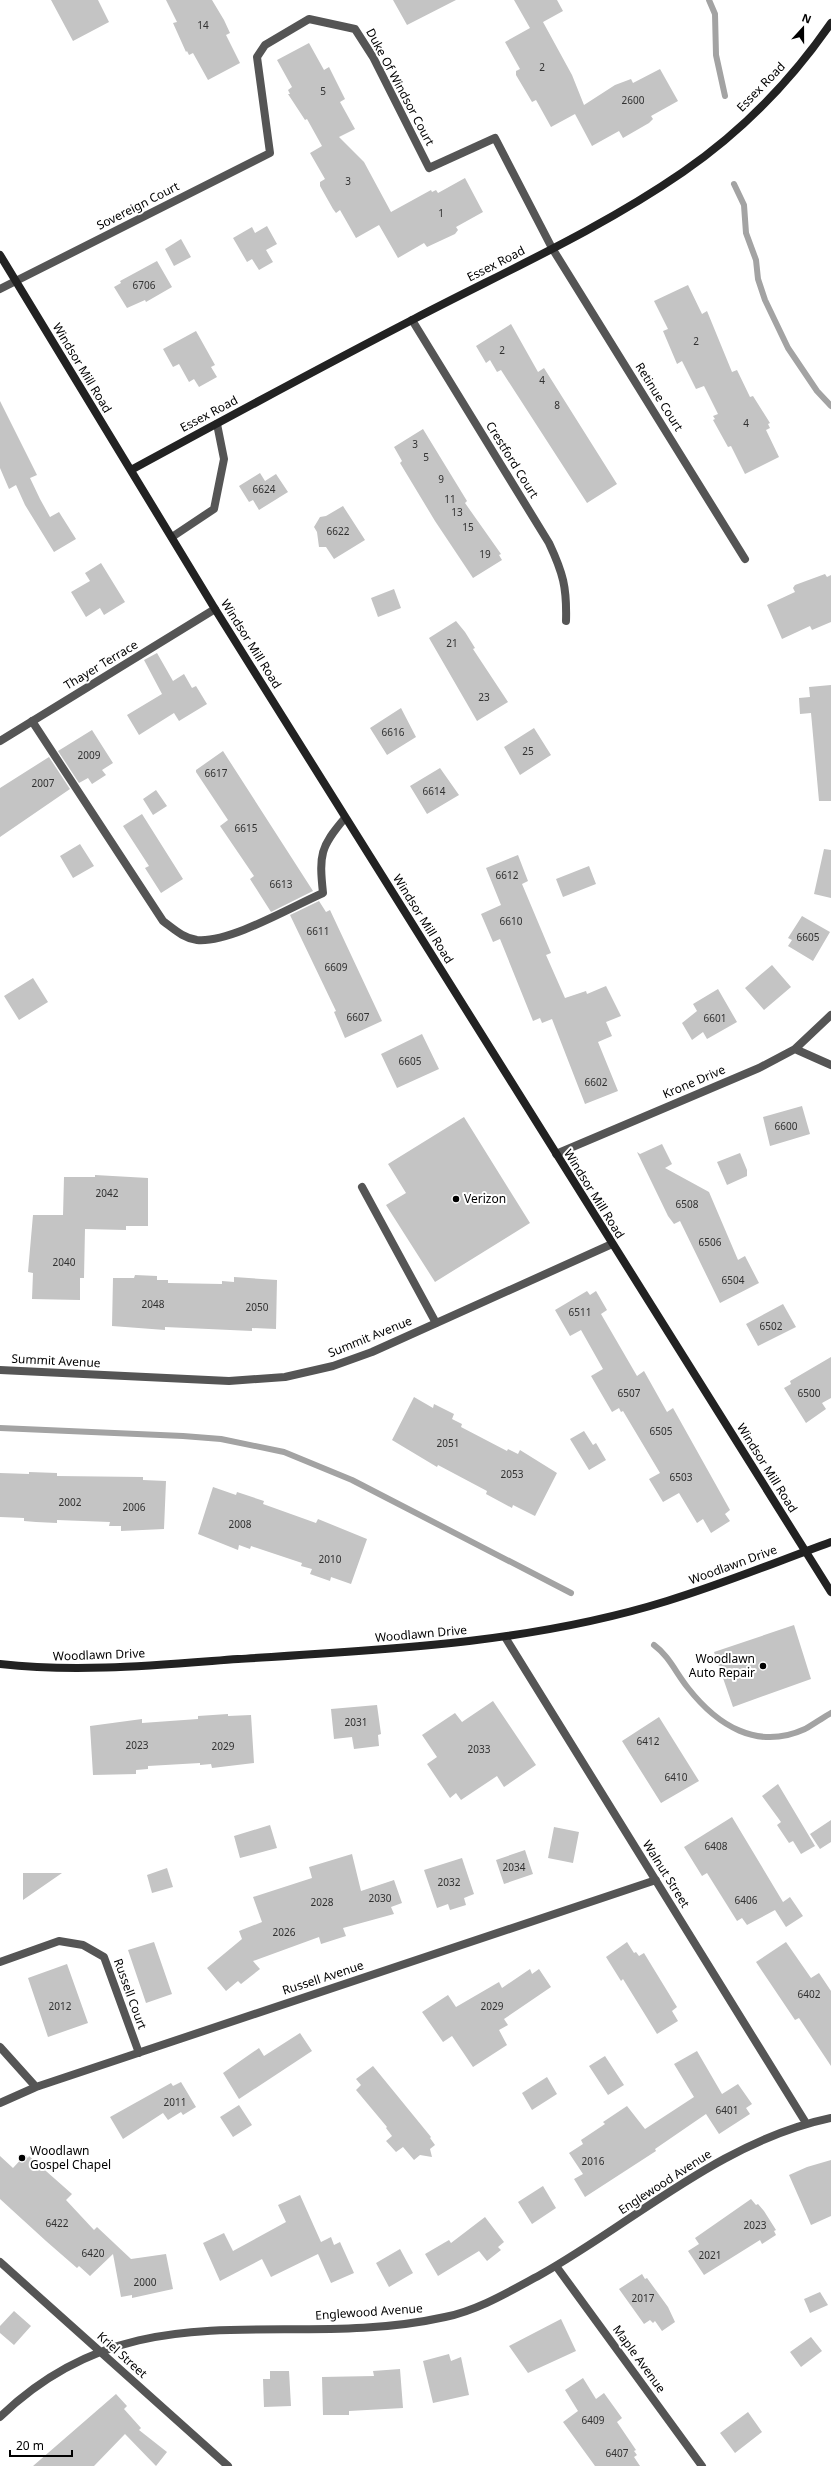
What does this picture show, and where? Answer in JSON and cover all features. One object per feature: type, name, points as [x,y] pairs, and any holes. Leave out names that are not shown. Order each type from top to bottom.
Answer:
[{"type":"main road","name":"Essex Road","points":[[131,470],[412,320],[552,248],[634,203],[683,172],[750,117],[790,77],[831,24]]},
{"type":"main road","name":"Windsor Mill Road","points":[[0,255],[215,609],[831,1592]]},
{"type":"main road","name":"Woodlawn Drive","points":[[0,1664],[31,1668],[95,1669],[425,1647],[505,1637],[594,1620],[666,1602],[831,1542]]},
{"type":"street","name":"Duke Of Windsor Court","points":[[270,153],[257,57],[265,45],[310,19],[355,29],[373,57],[429,168],[495,138],[552,248]]},
{"type":"street","name":"Sovereign Court","points":[[0,289],[270,153]]},
{"type":"street","name":"Retinue Court","points":[[552,248],[745,559]]},
{"type":"street","name":"Crestford Court","points":[[412,320],[549,543],[561,568],[567,593],[566,620]]},
{"type":"street","points":[[172,537],[214,509],[224,459],[217,424]]},
{"type":"street","name":"Thayer Terrace","points":[[0,741],[215,609]]},
{"type":"street","points":[[32,721],[163,921],[182,936],[197,940],[221,938],[323,893],[320,866],[323,848],[329,836],[345,818]]},
{"type":"street","name":"Krone Drive","points":[[556,1154],[759,1068],[795,1049],[831,1015]]},
{"type":"street","points":[[795,1049],[831,1065]]},
{"type":"street","points":[[362,1188],[436,1324]]},
{"type":"street","name":"Summit Avenue","points":[[0,1370],[229,1381],[286,1377],[333,1366],[372,1352],[612,1244]]},
{"type":"street","name":"Walnut Street","points":[[505,1637],[806,2123]]},
{"type":"street","name":"Russell Avenue","points":[[0,2102],[36,2087],[656,1880]]},
{"type":"street","name":"Russell Court","points":[[0,1962],[59,1941],[84,1945],[104,1957],[139,2053]]},
{"type":"street","points":[[0,2047],[36,2087]]},
{"type":"street","name":"Englewood Avenue","points":[[0,2417],[62,2369],[99,2351],[145,2338],[187,2331],[351,2327],[401,2324],[446,2317],[478,2306],[510,2292],[556,2266],[724,2159],[764,2139],[806,2123],[831,2118]]},
{"type":"street","name":"Kriel Street","points":[[0,2262],[228,2466]]},
{"type":"street","name":"Maple Avenue","points":[[556,2266],[702,2466]]},
{"type":"building","points":[[51,0],[98,0],[109,22],[73,41]]},
{"type":"building","points":[[166,0],[212,0],[230,33],[226,35],[240,63],[208,80],[193,53],[189,55],[187,51],[186,52],[173,23],[177,22]]},
{"type":"building","points":[[393,0],[456,0],[407,25]]},
{"type":"building","points":[[514,0],[557,0],[563,11],[543,22],[572,75],[584,105],[615,85],[631,79],[633,83],[660,69],[678,101],[651,116],[653,119],[649,123],[623,138],[619,131],[592,146],[575,114],[551,127],[536,100],[532,102],[516,75],[516,71],[520,69],[505,42],[530,28]]},
{"type":"building","points":[[309,43],[324,70],[329,67],[345,99],[340,102],[355,129],[339,137],[364,162],[391,212],[431,190],[432,192],[436,190],[438,193],[465,178],[483,212],[456,227],[458,230],[455,234],[427,247],[424,243],[398,258],[379,225],[356,238],[340,210],[336,213],[320,186],[320,182],[325,179],[310,153],[322,146],[307,119],[305,120],[288,94],[290,94],[288,90],[292,87],[277,60]]},
{"type":"building","points":[[267,226],[277,244],[266,250],[273,262],[259,270],[252,259],[247,262],[233,238],[252,227],[255,233]]},
{"type":"building","points":[[181,239],[191,257],[174,266],[165,249]]},
{"type":"building","points":[[157,261],[172,287],[146,302],[145,300],[127,308],[114,287],[121,283],[120,281]]},
{"type":"building","points":[[688,285],[702,314],[707,311],[732,372],[737,370],[750,397],[753,396],[770,423],[768,424],[770,428],[766,430],[779,457],[745,474],[731,446],[728,447],[713,420],[715,419],[713,416],[718,414],[704,386],[696,389],[682,361],[677,364],[663,331],[668,329],[654,301]]},
{"type":"building","points":[[511,324],[538,372],[544,368],[617,484],[587,503],[501,370],[497,372],[490,360],[486,363],[476,346]]},
{"type":"building","points":[[196,331],[215,365],[211,367],[217,377],[199,387],[194,379],[189,382],[179,364],[173,367],[163,349]]},
{"type":"building","points":[[0,401],[37,475],[30,478],[40,499],[50,517],[59,512],[76,539],[54,552],[25,505],[16,485],[9,489],[0,468]]},
{"type":"building","points":[[423,429],[467,501],[465,503],[501,554],[499,555],[502,560],[473,578],[435,521],[400,463],[402,461],[394,447]]},
{"type":"building","points":[[260,473],[265,481],[276,474],[288,492],[259,510],[253,500],[249,502],[239,486]]},
{"type":"building","points":[[343,506],[365,540],[334,559],[326,547],[319,547],[317,532],[314,527],[320,517],[326,516]]},
{"type":"building","points":[[101,563],[125,602],[104,615],[100,608],[86,617],[71,592],[90,581],[85,573]]},
{"type":"building","points":[[825,574],[827,577],[831,575],[831,622],[812,630],[810,626],[782,639],[767,605],[795,592],[793,588],[795,585]]},
{"type":"building","points":[[394,589],[401,608],[378,617],[371,598]]},
{"type":"building","points":[[456,621],[465,632],[475,648],[473,649],[508,702],[477,721],[429,638]]},
{"type":"building","points":[[157,653],[173,681],[184,674],[192,688],[196,686],[207,704],[179,721],[174,713],[139,735],[127,715],[162,694],[144,660]]},
{"type":"building","points":[[831,685],[831,801],[819,801],[811,713],[800,714],[799,698],[810,697],[809,687]]},
{"type":"building","points":[[401,708],[416,737],[387,755],[370,728]]},
{"type":"building","points":[[534,728],[551,755],[520,775],[504,747]]},
{"type":"building","points":[[92,730],[113,763],[102,770],[106,775],[92,784],[88,778],[79,783],[58,751]]},
{"type":"building","points":[[223,751],[313,891],[271,912],[250,879],[254,876],[220,826],[228,820],[196,772],[196,770]]},
{"type":"building","points":[[49,757],[70,789],[0,837],[0,788]]},
{"type":"building","points":[[440,768],[459,795],[427,814],[410,786]]},
{"type":"building","points":[[156,790],[167,806],[153,815],[143,799]]},
{"type":"building","points":[[142,814],[183,879],[161,893],[145,868],[149,866],[123,826]]},
{"type":"building","points":[[80,844],[94,866],[73,878],[60,856]]},
{"type":"building","points":[[824,849],[831,850],[831,898],[814,894]]},
{"type":"building","points":[[518,855],[528,881],[522,884],[551,953],[546,955],[565,998],[586,991],[587,994],[606,986],[621,1016],[606,1022],[612,1036],[598,1042],[618,1091],[585,1104],[552,1019],[542,1023],[540,1018],[533,1021],[500,939],[493,942],[481,914],[501,905],[486,868]]},
{"type":"building","points":[[589,866],[596,884],[563,897],[556,879]]},
{"type":"building","points":[[319,901],[326,912],[330,910],[382,1021],[345,1038],[334,1012],[336,1011],[290,915]]},
{"type":"building","points":[[802,916],[830,932],[813,961],[788,946],[792,940],[788,938]]},
{"type":"building","points":[[772,965],[791,987],[764,1010],[745,988]]},
{"type":"building","points":[[33,978],[48,1002],[19,1020],[4,996]]},
{"type":"building","points":[[718,989],[737,1022],[707,1039],[703,1032],[692,1040],[682,1023],[697,1011],[693,1004]]},
{"type":"building","points":[[422,1034],[439,1069],[397,1088],[381,1054]]},
{"type":"building","points":[[802,1106],[810,1134],[770,1146],[763,1117]]},
{"type":"building","name":"Verizon","points":[[464,1117],[530,1223],[435,1282],[386,1205],[406,1193],[388,1164]]},
{"type":"building","points":[[662,1144],[672,1164],[665,1168],[709,1192],[738,1260],[745,1256],[759,1283],[720,1303],[680,1221],[674,1224],[668,1216],[637,1152],[640,1154]]},
{"type":"building","points":[[740,1153],[747,1170],[747,1176],[727,1185],[717,1162]]},
{"type":"building","points":[[95,1175],[148,1178],[148,1226],[126,1226],[126,1230],[85,1229],[84,1278],[80,1278],[80,1300],[32,1299],[33,1273],[28,1272],[33,1215],[63,1215],[64,1177],[95,1177]]},
{"type":"building","points":[[135,1275],[157,1276],[157,1280],[168,1280],[168,1283],[222,1284],[222,1281],[234,1282],[234,1277],[277,1280],[276,1329],[252,1328],[252,1331],[165,1327],[165,1330],[112,1326],[113,1278],[134,1278]]},
{"type":"building","points":[[587,1291],[590,1295],[596,1291],[607,1310],[601,1314],[637,1376],[644,1371],[667,1412],[673,1408],[730,1510],[725,1514],[730,1521],[711,1533],[703,1519],[697,1523],[679,1493],[663,1502],[649,1479],[660,1473],[623,1411],[621,1412],[619,1408],[612,1412],[591,1376],[603,1369],[581,1330],[570,1336],[555,1310]]},
{"type":"building","points":[[783,1304],[796,1327],[758,1346],[746,1324]]},
{"type":"building","points":[[831,1357],[831,1398],[822,1403],[826,1409],[806,1423],[784,1388],[791,1384],[790,1381]]},
{"type":"building","points":[[414,1397],[433,1408],[434,1404],[454,1414],[452,1419],[462,1424],[461,1427],[507,1451],[508,1449],[518,1454],[520,1450],[557,1473],[535,1516],[513,1505],[512,1508],[486,1494],[487,1491],[438,1465],[437,1467],[392,1440]]},
{"type":"building","points":[[584,1431],[593,1445],[596,1443],[606,1460],[589,1470],[570,1439]]},
{"type":"building","points":[[29,1472],[57,1473],[57,1476],[143,1477],[143,1480],[166,1481],[164,1529],[121,1531],[121,1526],[109,1526],[110,1522],[57,1520],[57,1523],[24,1521],[24,1518],[0,1517],[0,1473],[29,1474]]},
{"type":"building","points":[[213,1487],[236,1495],[237,1492],[264,1501],[263,1504],[316,1523],[318,1519],[367,1539],[351,1584],[331,1577],[330,1581],[310,1574],[312,1569],[301,1566],[302,1563],[251,1546],[250,1549],[239,1545],[238,1550],[198,1534]]},
{"type":"building","name":"Woodlawn Auto Repair","points":[[794,1625],[811,1679],[733,1707],[714,1652]]},
{"type":"building","points":[[493,1701],[536,1765],[504,1787],[497,1776],[461,1800],[456,1793],[450,1798],[427,1764],[437,1757],[422,1735],[455,1713],[462,1722]]},
{"type":"building","points":[[377,1705],[381,1734],[378,1735],[379,1746],[354,1749],[352,1737],[334,1739],[331,1709]]},
{"type":"building","points":[[228,1714],[228,1716],[251,1715],[254,1763],[212,1768],[211,1764],[200,1765],[200,1763],[148,1766],[148,1769],[136,1770],[136,1774],[93,1775],[90,1726],[142,1719],[142,1723],[198,1719],[198,1716]]},
{"type":"building","points":[[659,1717],[699,1781],[661,1803],[622,1741]]},
{"type":"building","points":[[778,1784],[815,1846],[801,1854],[793,1841],[789,1843],[777,1825],[781,1822],[762,1796]]},
{"type":"building","points":[[732,1817],[783,1902],[790,1897],[803,1916],[786,1927],[775,1910],[747,1925],[742,1918],[737,1921],[707,1873],[702,1876],[684,1847]]},
{"type":"building","points":[[831,1820],[831,1842],[820,1849],[810,1834]]},
{"type":"building","points":[[270,1825],[277,1848],[240,1858],[234,1836]]},
{"type":"building","points":[[554,1827],[579,1832],[573,1863],[548,1858]]},
{"type":"building","points":[[525,1850],[533,1874],[504,1884],[496,1860]]},
{"type":"building","points":[[352,1854],[361,1891],[394,1880],[402,1903],[391,1907],[394,1914],[343,1928],[346,1936],[321,1944],[319,1937],[253,1961],[260,1969],[241,1984],[238,1981],[226,1991],[207,1968],[242,1939],[239,1931],[262,1922],[253,1897],[312,1878],[309,1867]]},
{"type":"building","points":[[462,1858],[474,1894],[464,1898],[466,1905],[450,1910],[448,1904],[437,1908],[424,1870]]},
{"type":"building","points":[[167,1868],[173,1887],[152,1893],[147,1875]]},
{"type":"building","points":[[23,1873],[62,1873],[23,1900]]},
{"type":"building","points":[[154,1942],[172,1994],[146,2003],[128,1950]]},
{"type":"building","points":[[627,1942],[634,1953],[636,1952],[639,1956],[644,1953],[677,2007],[672,2011],[678,2021],[657,2034],[623,1979],[621,1981],[606,1957]]},
{"type":"building","points":[[786,1942],[811,1978],[819,1973],[831,1991],[831,2066],[799,2018],[795,2020],[756,1962]]},
{"type":"building","points":[[67,1964],[88,2023],[48,2037],[28,1978]]},
{"type":"building","points":[[530,1969],[532,1974],[539,1969],[551,1987],[504,2019],[508,2025],[499,2030],[507,2045],[473,2067],[452,2036],[443,2042],[422,2012],[448,1995],[456,2007],[499,1982],[502,1988]]},
{"type":"building","points":[[300,2033],[312,2051],[239,2099],[223,2073],[259,2048],[264,2056]]},
{"type":"building","points":[[697,2051],[722,2094],[738,2084],[752,2104],[746,2108],[750,2114],[719,2134],[706,2114],[655,2149],[656,2151],[585,2197],[574,2179],[583,2174],[569,2153],[583,2144],[581,2140],[605,2124],[603,2122],[627,2106],[645,2129],[694,2097],[674,2064]]},
{"type":"building","points":[[605,2056],[624,2085],[608,2095],[589,2066]]},
{"type":"building","points":[[373,2066],[431,2137],[430,2138],[435,2145],[430,2149],[432,2157],[420,2155],[414,2160],[403,2147],[396,2152],[386,2141],[392,2136],[386,2128],[387,2127],[356,2090],[361,2085],[356,2079]]},
{"type":"building","points":[[547,2077],[557,2094],[532,2110],[522,2093]]},
{"type":"building","points":[[181,2082],[196,2107],[183,2115],[181,2112],[168,2120],[163,2113],[123,2139],[110,2117],[171,2083],[173,2086]]},
{"type":"building","points":[[239,2105],[252,2125],[233,2137],[220,2117]]},
{"type":"building","points":[[25,2155],[28,2158],[29,2156],[72,2194],[66,2200],[94,2230],[97,2227],[131,2259],[166,2254],[173,2289],[132,2298],[132,2295],[121,2297],[113,2254],[90,2276],[79,2266],[77,2268],[46,2241],[0,2199],[0,2156],[13,2168]]},
{"type":"building","points":[[831,2160],[831,2216],[811,2225],[789,2175],[807,2167]]},
{"type":"building","points":[[543,2186],[556,2208],[532,2224],[518,2202]]},
{"type":"building","points":[[300,2195],[321,2242],[331,2237],[334,2245],[340,2242],[354,2273],[331,2283],[318,2254],[271,2277],[262,2259],[220,2281],[203,2243],[224,2233],[233,2251],[286,2222],[278,2205]]},
{"type":"building","points":[[751,2199],[764,2211],[776,2230],[774,2231],[776,2235],[762,2244],[760,2240],[704,2275],[688,2251],[699,2244],[695,2238]]},
{"type":"building","points":[[485,2217],[504,2242],[498,2247],[501,2250],[487,2261],[479,2251],[438,2276],[425,2254],[449,2240],[451,2243]]},
{"type":"building","points":[[400,2249],[413,2273],[389,2287],[376,2263]]},
{"type":"building","points":[[642,2274],[645,2279],[647,2278],[668,2307],[675,2322],[662,2331],[655,2321],[653,2323],[650,2320],[644,2324],[619,2289]]},
{"type":"building","points":[[820,2292],[828,2305],[810,2313],[804,2299]]},
{"type":"building","points":[[14,2311],[31,2326],[14,2345],[0,2333],[0,2326]]},
{"type":"building","points":[[561,2319],[576,2351],[528,2373],[509,2346]]},
{"type":"building","points":[[811,2337],[822,2351],[801,2367],[790,2352]]},
{"type":"building","points":[[449,2354],[451,2361],[461,2357],[469,2395],[433,2403],[423,2361]]},
{"type":"building","points":[[400,2369],[403,2408],[349,2411],[349,2415],[323,2415],[322,2377],[374,2376],[373,2371]]},
{"type":"building","points":[[270,2371],[289,2371],[291,2406],[264,2407],[263,2379],[270,2379]]},
{"type":"building","points":[[583,2378],[596,2399],[604,2393],[622,2418],[617,2422],[636,2450],[634,2451],[637,2455],[634,2457],[640,2466],[595,2466],[563,2422],[578,2411],[565,2390]]},
{"type":"building","points":[[116,2394],[127,2406],[124,2409],[141,2428],[139,2430],[167,2452],[156,2466],[125,2434],[94,2466],[33,2466]]},
{"type":"building","points":[[748,2412],[762,2432],[735,2453],[720,2433]]},
{"type":"waterway","points":[[709,0],[715,14],[716,55],[725,96]]},
{"type":"waterway","points":[[734,184],[744,205],[746,233],[756,260],[758,279],[765,300],[788,348],[817,391],[831,406]]},
{"type":"waterway","points":[[0,1428],[221,1439],[284,1452],[352,1480],[571,1593]]},
{"type":"waterway","points":[[654,1645],[668,1659],[699,1701],[725,1723],[739,1731],[771,1737],[787,1735],[805,1729],[831,1713]]},
{"type":"place","name":"Verizon","points":[[456,1199]]},
{"type":"place","name":"Woodlawn Auto Repair","points":[[763,1666]]},
{"type":"place","name":"Woodlawn Gospel Chapel","points":[[22,2158]]}]
